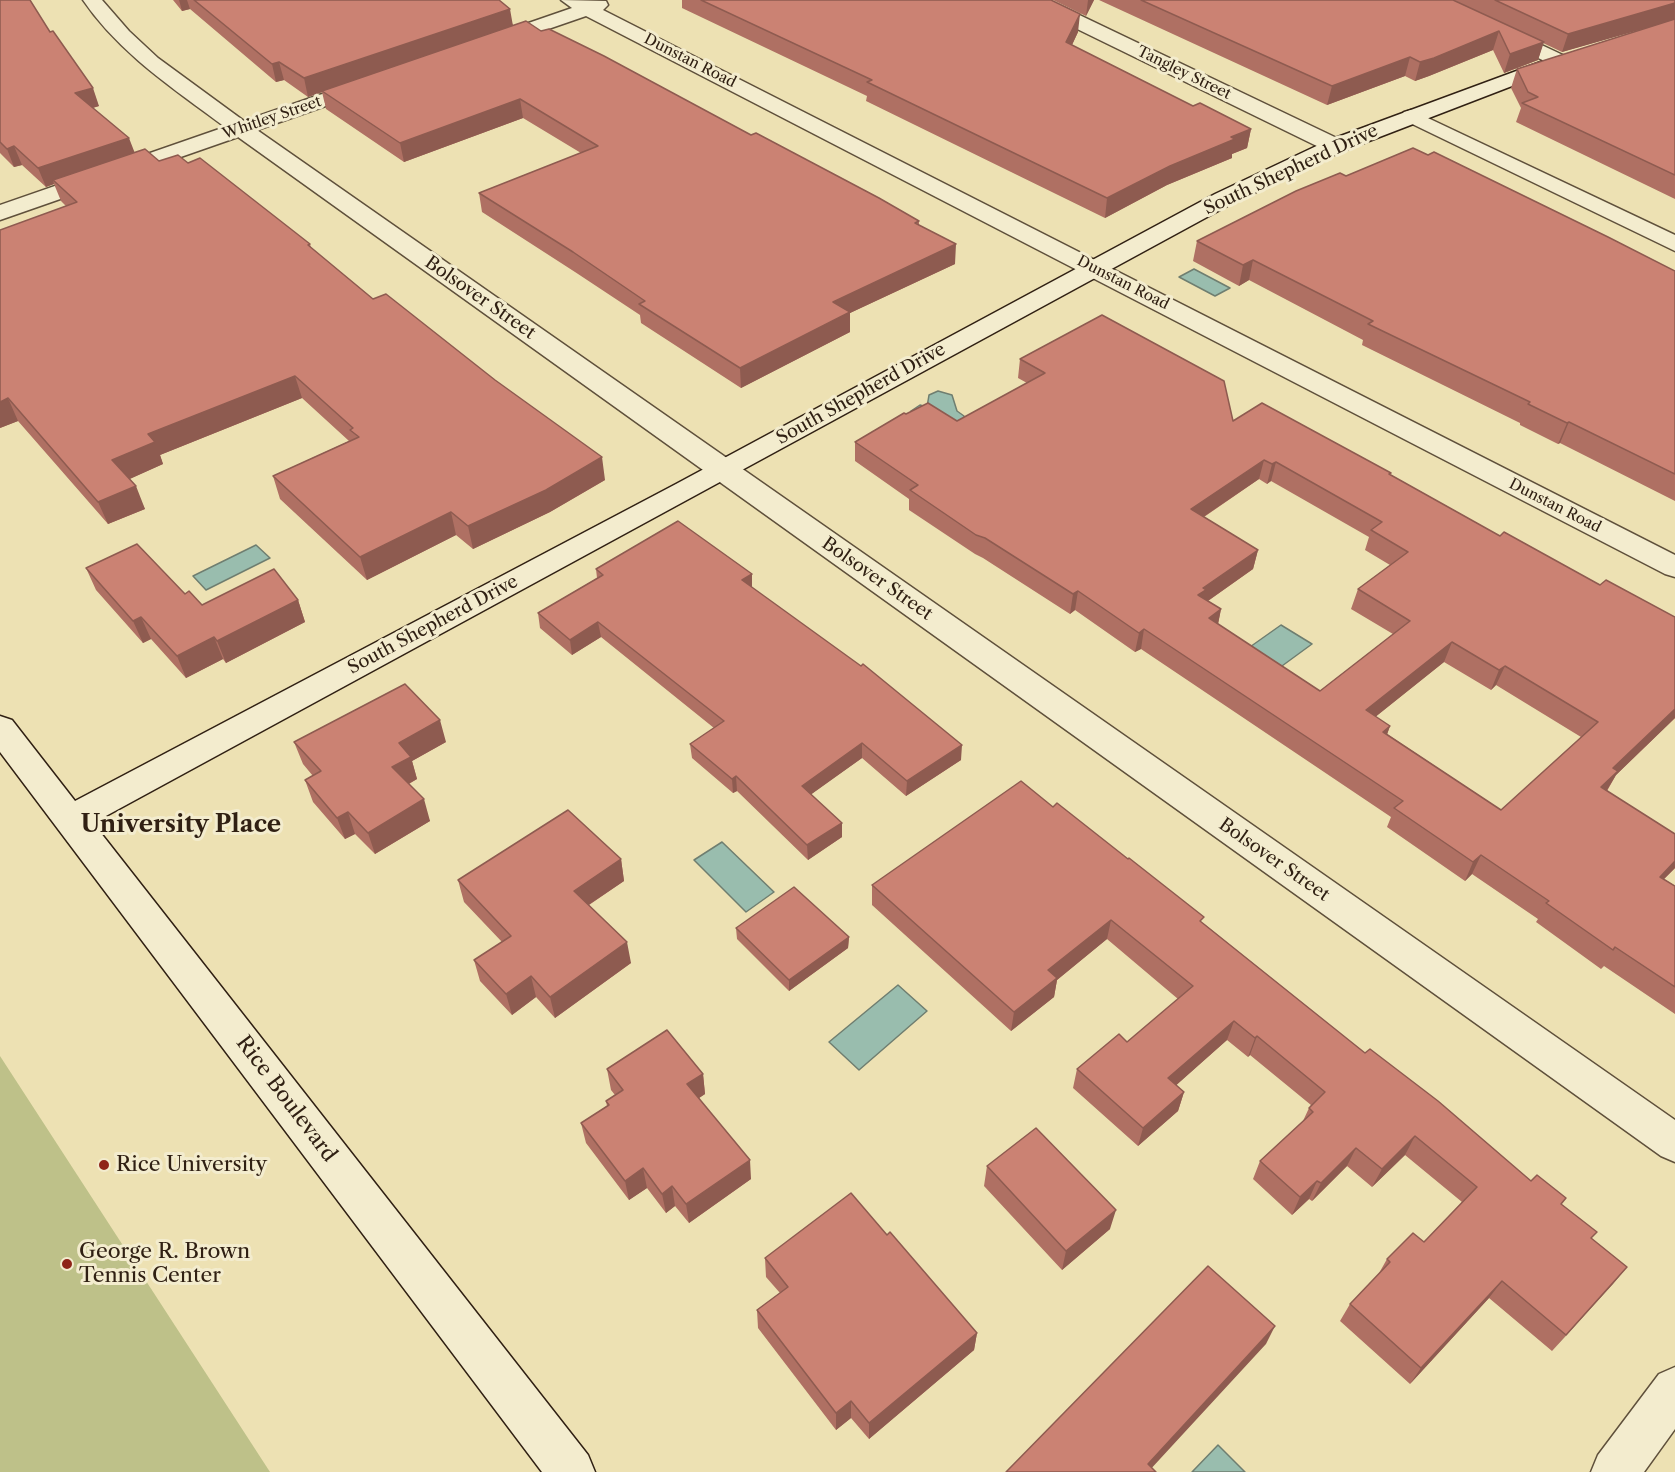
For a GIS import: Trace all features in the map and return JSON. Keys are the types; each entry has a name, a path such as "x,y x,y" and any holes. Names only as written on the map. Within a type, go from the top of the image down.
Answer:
{"street":[{"name":"Bolsover Street","path":"92,0 122,35 151,62 241,129 1675,1143"},
{"path":"468,50 579,4 612,0"},
{"name":"Tangley Street","path":"1033,0 1335,146"},
{"name":"South Shepherd Drive","path":"71,819 723,470 1092,267 1223,199 1335,146 1570,58 1431,0"},
{"name":"Dunstan Road","path":"579,4 1675,567"},
{"name":"Whitley Street","path":"0,213 382,80"},
{"path":"1411,116 1675,244"},
{"name":"Rice Boulevard","path":"0,728 571,1472"},
{"path":"1615,1472 1675,1390"}],"green space":[{"name":"George R. Brown Tennis Center","path":"0,1056 270,1472 0,1472"}],"shaded area":[{"path":"1194,269 1230,288 1215,296 1179,277"},
{"path":"938,391 952,395 957,411 964,416 963,423 917,416 911,411 920,405 927,407 929,395"},
{"path":"256,545 270,558 206,590 193,576"},
{"path":"1281,625 1312,644 1271,674 1240,654"},
{"path":"722,842 774,892 746,912 694,860"},
{"path":"898,985 927,1011 859,1070 829,1042"},
{"path":"1218,1445 1245,1472 1192,1472"}],"building":[{"path":"0,0 30,0 50,32 53,31 93,88 75,93 129,138 38,168 14,146 7,149 0,142"},
{"path":"194,0 499,0 510,9 304,78 279,62 272,64"},
{"path":"701,0 1051,0 1080,14 1066,42 1193,106 1200,103 1251,129 1231,137 1235,139 1170,166 1107,198 867,82 872,80"},
{"path":"1141,0 1453,0 1544,42 1510,54 1499,31 1434,58 1420,62 1410,57 1332,86"},
{"path":"1495,0 1675,0 1675,3 1568,34"},
{"path":"1675,19 1675,175 1522,103 1538,97 1528,92 1517,69"},
{"path":"526,21 541,31 549,29 604,56 751,135 756,133 879,198 919,221 915,223 956,244 833,302 850,312 740,368 639,304 645,301 573,252 479,193 598,146 520,99 400,143 322,91"},
{"path":"1413,148 1428,155 1434,152 1675,271 1675,474 1368,324 1373,321 1253,260 1243,265 1197,241 1296,191 1340,173 1346,176"},
{"path":"145,149 159,161 178,155 188,163 200,158 310,244 308,245 373,299 386,294 495,380 602,457 546,490 468,526 451,512 360,557 273,476 359,437 350,430 353,428 295,376 148,434 155,442 112,460 136,486 98,502 8,398 0,402 0,230 77,202 53,180"},
{"path":"1102,315 1224,381 1233,421 1262,403 1391,473 1389,474 1500,536 1504,532 1600,585 1606,580 1675,617 1675,709 1613,768 1618,771 1601,787 1675,834 1675,861 1660,877 1675,886 1675,987 1615,947 1613,950 1546,903 1549,901 1481,855 1473,862 1394,808 1403,801 1144,629 1139,633 1078,591 1073,594 985,538 976,535 910,490 918,485 855,442 904,413 928,403 957,421 1045,373 1020,359","holes":["1264,460 1272,464 1276,462 1382,522 1371,530 1408,552 1358,589 1410,621 1320,691 1209,618 1221,609 1198,595 1206,590 1203,588 1258,550 1191,509","1452,642 1499,670 1505,666 1598,722 1501,810 1383,732 1390,726 1366,710"]},
{"path":"678,521 752,574 742,580 861,666 863,664 962,745 907,781 862,743 802,786 842,823 807,845 736,776 732,779 690,744 724,721 598,622 570,640 538,613 603,575 596,569"},
{"path":"137,544 185,594 189,591 202,605 274,569 298,600 217,641 214,637 177,656 141,617 133,621 86,568"},
{"path":"405,684 440,720 399,743 411,757 392,767 424,799 368,833 348,812 337,818 305,780 321,771 294,742"},
{"path":"1021,781 1053,807 1057,803 1129,858 1204,917 1200,921 1365,1053 1370,1049 1438,1101 1531,1181 1537,1175 1566,1198 1561,1204 1597,1232 1591,1238 1627,1267 1566,1335 1502,1281 1421,1368 1350,1304 1390,1262 1387,1259 1413,1233 1424,1242 1477,1187 1415,1136 1382,1169 1356,1148 1321,1183 1317,1181 1300,1197 1260,1161 1313,1112 1309,1108 1325,1092 1257,1036 1255,1038 1234,1021 1168,1078 1184,1092 1143,1128 1077,1069 1119,1034 1127,1042 1193,986 1111,920 1048,970 1057,978 1014,1012 872,885"},
{"path":"568,810 621,859 574,891 627,942 550,997 531,976 506,994 474,960 511,936 458,880"},
{"path":"794,887 849,937 789,980 736,928"},
{"path":"667,1030 703,1074 687,1084 750,1160 686,1204 672,1186 662,1194 643,1168 625,1181 581,1123 609,1105 606,1101 623,1090 607,1069"},
{"path":"1036,1128 1116,1210 1066,1251 987,1166"},
{"path":"851,1193 887,1235 890,1232 977,1333 869,1423 851,1401 836,1413 757,1310 788,1287 765,1258"},
{"path":"1208,1266 1275,1326 1148,1464 1156,1472 1006,1472"}],"place":[{"name":"Rice University","path":"104,1165"},
{"name":"George R. Brown Tennis Center","path":"67,1264"}],"district":[{"name":"University Place","path":"181,825"}]}
